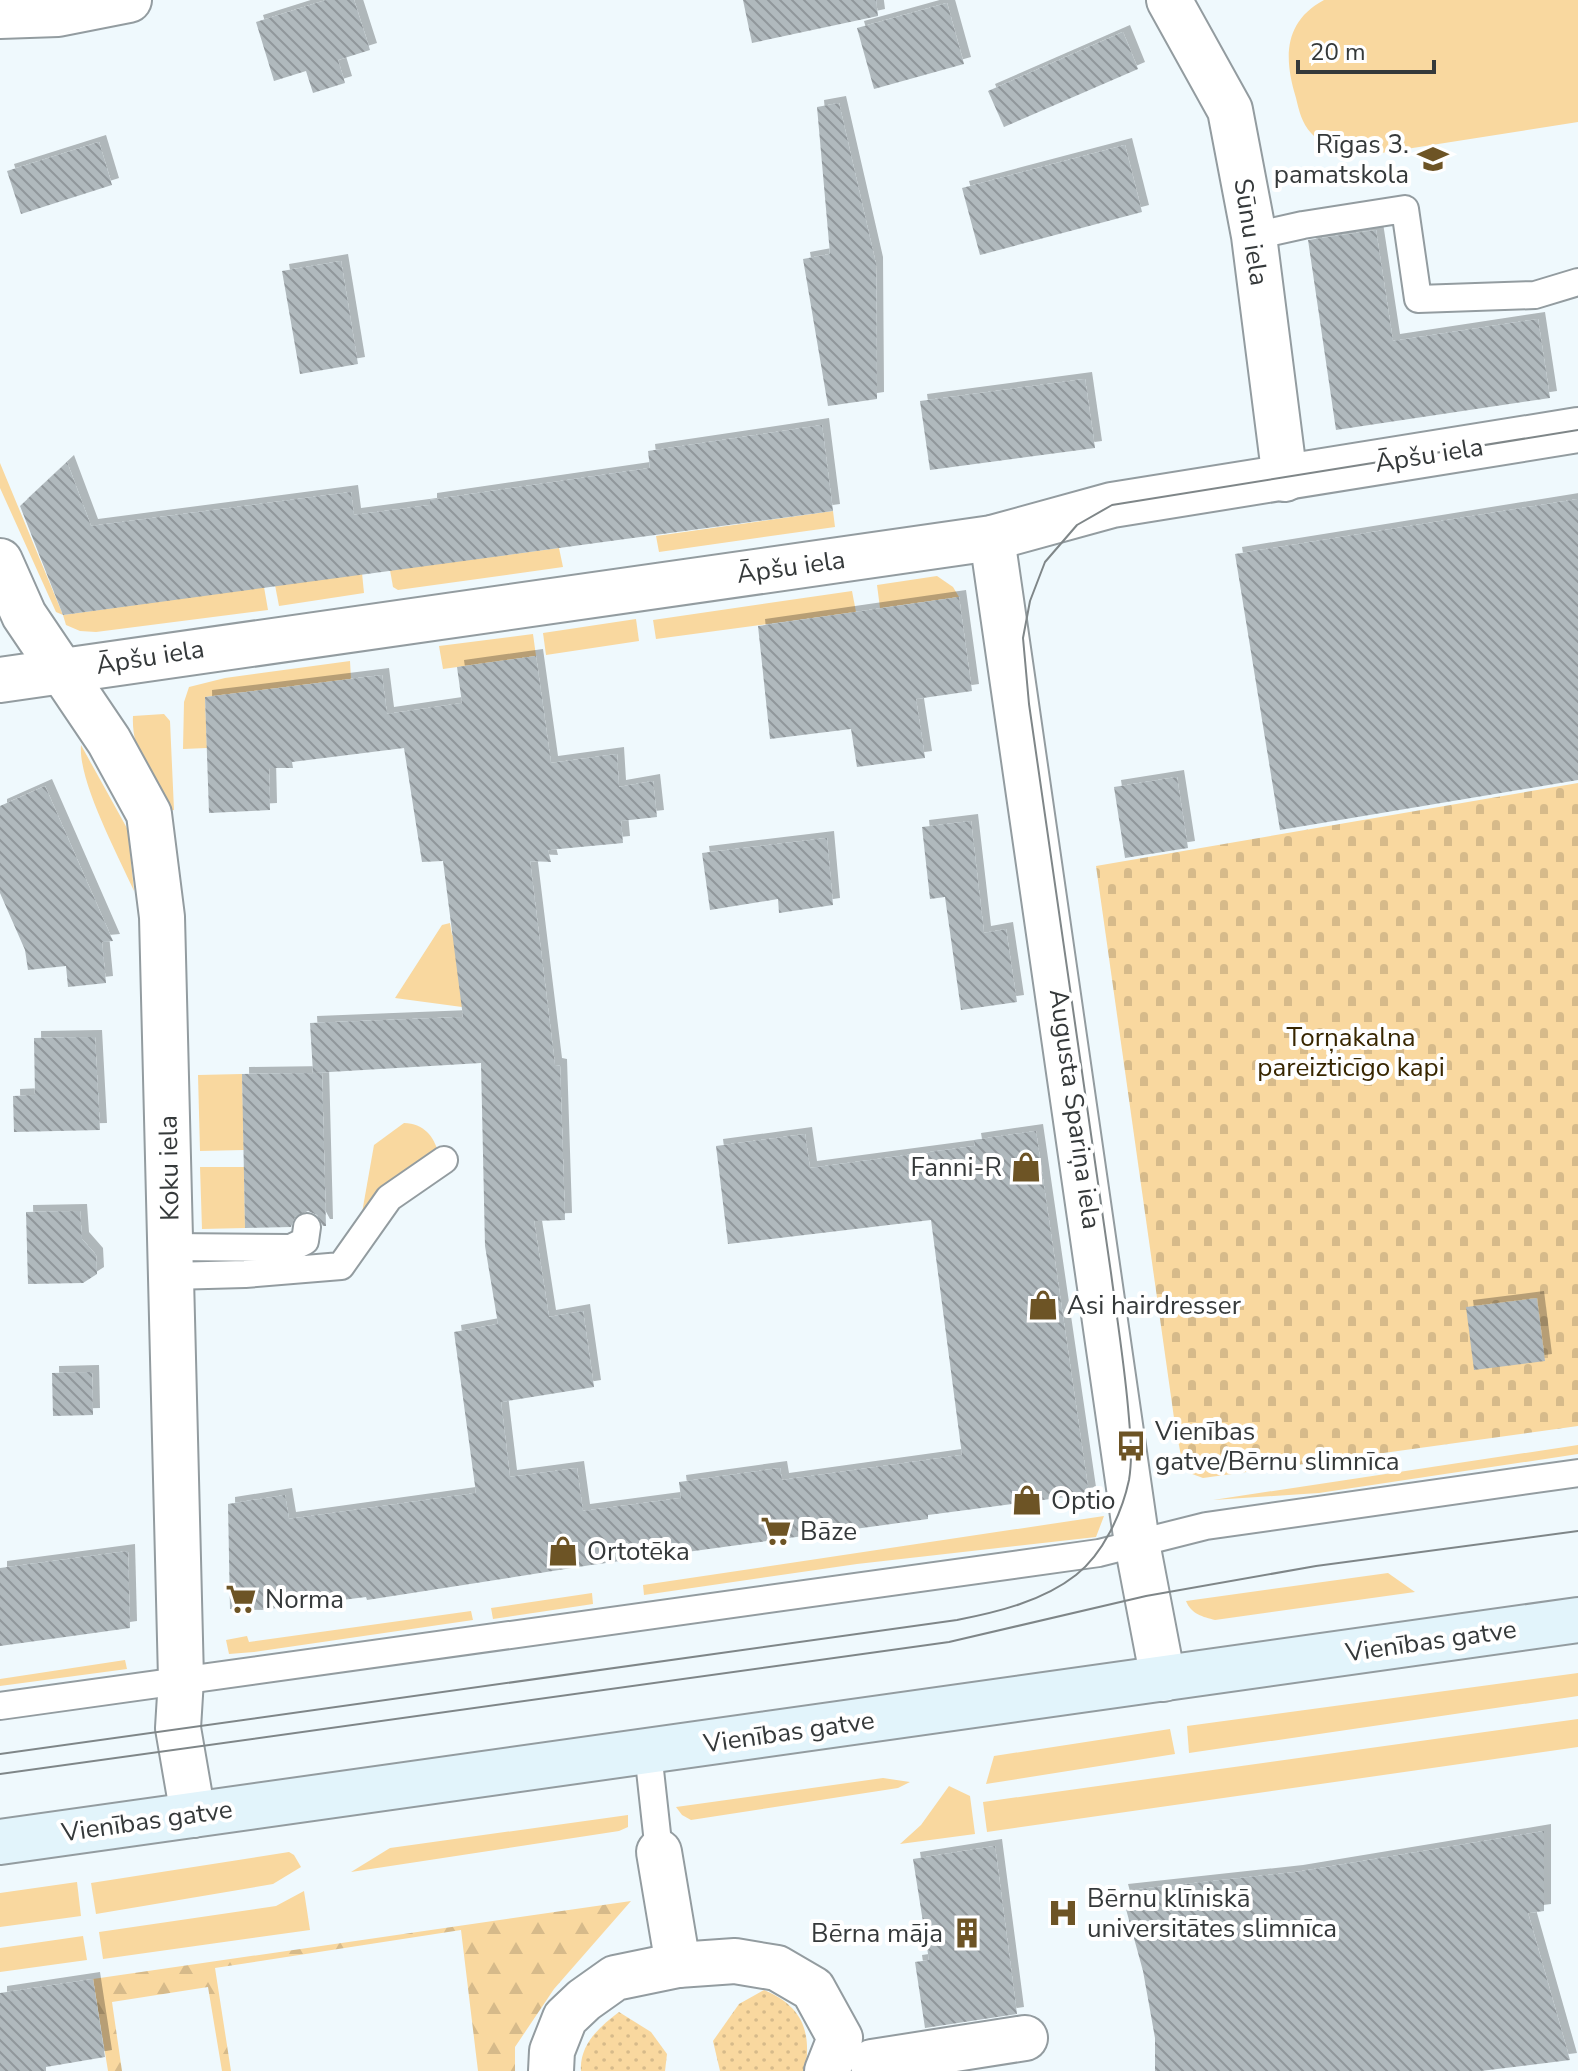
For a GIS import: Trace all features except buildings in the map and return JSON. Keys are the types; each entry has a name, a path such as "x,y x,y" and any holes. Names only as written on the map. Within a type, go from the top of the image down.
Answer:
{"main road":[{"name":"Vienības gatve","path":"0,1842 1578,1620"}],"street":[{"path":"0,16 58,14 129,0"},
{"name":"Sūnu iela","path":"1169,0 1230,110 1254,236 1285,479"},
{"name":"Āpšu iela","path":"0,680 992,538 1112,505 1578,430"},
{"name":"Augusta Spariņa iela","path":"992,538 1137,1543 1163,1679"},
{"name":"Koku iela","path":"0,561 24,615 109,741 149,814 162,917 181,1679 178,1728 193,1815"},
{"path":"659,1852 678,1965"},
{"path":"551,2071 552,2051 565,2018 615,1978 678,1965 735,1961 777,1968 813,1989 853,2061 1025,2038"}],"lane":[{"path":"1254,236 1405,209 1418,299 1535,295 1578,282"},
{"path":"171,1261 245,1274 341,1266 389,1198 444,1160"},
{"path":"171,1261 291,1248 305,1241 307,1227"},
{"path":"0,1706 1099,1553 1206,1526 1578,1473"},
{"path":"648,1752 659,1852"}],"green space":[{"path":"1324,0 1578,0 1578,122 1368,155 1330,147 1317,138 1303,121 1292,83 1289,56 1294,30 1311,9"},
{"path":"0,463 63,615 56,612 0,488"},
{"path":"833,511 835,527 659,552 656,536"},
{"path":"559,548 563,567 398,590 393,587 390,570"},
{"path":"362,573 364,593 279,606 275,585"},
{"path":"937,576 953,587 959,597 880,608 877,585"},
{"path":"264,587 268,610 96,632 80,631 66,625 63,615"},
{"path":"852,591 856,612 656,639 653,620"},
{"path":"636,619 639,641 546,655 543,633"},
{"path":"533,634 536,656 443,669 439,646"},
{"path":"350,661 351,679 205,697 207,748 183,749 184,702 189,687 225,678"},
{"path":"164,714 170,721 174,810 167,811 144,765 133,729 133,716"},
{"path":"81,745 128,830 134,891 92,798"},
{"name":"Torņakalna pareizticīgo kapi","path":"1578,783 1578,1426 1203,1478 1184,1471 1096,866"},
{"path":"450,923 452,935 466,934 462,1007 395,998 442,925"},
{"path":"242,1074 244,1150 200,1151 198,1075"},
{"path":"404,1123 427,1132 439,1154 360,1224 374,1145"},
{"path":"200,1167 244,1167 245,1228 202,1229"},
{"path":"1578,1445 1578,1454 1319,1493 1213,1500"},
{"path":"1104,1516 1096,1537 857,1564 644,1595 643,1585"},
{"path":"1388,1573 1415,1592 1215,1620 1194,1612 1186,1601"},
{"path":"592,1593 593,1604 493,1619 491,1608"},
{"path":"471,1611 473,1620 254,1652 229,1654 226,1640 247,1636 249,1642"},
{"path":"125,1660 127,1669 0,1686 0,1679"},
{"path":"1578,1673 1578,1696 1189,1753 1187,1726"},
{"path":"1578,1719 1578,1747 987,1832 983,1802"},
{"path":"1170,1729 1175,1754 986,1784 994,1756"},
{"path":"883,1778 910,1782 898,1788 691,1820 676,1807"},
{"path":"949,1786 970,1796 975,1834 900,1844 921,1825"},
{"path":"628,1815 628,1827 619,1831 351,1872 390,1848"},
{"path":"289,1852 301,1867 273,1884 96,1914 91,1883"},
{"path":"77,1882 81,1916 0,1927 0,1893"},
{"path":"304,1891 310,1930 103,1959 99,1932 276,1906"},
{"path":"631,1901 554,1989 515,2047 515,2071 478,2071 461,1930 215,1968 231,2071 222,2071 208,1987 112,2002 122,2071 108,2071 93,1979"},
{"path":"83,1936 87,1960 0,1972 0,1948"},
{"path":"764,1990 777,1996 796,2012 807,2044 805,2071 720,2071 713,2041 739,2004"},
{"path":"619,2012 651,2032 667,2054 665,2071 581,2071 587,2045 598,2030"}],"tram line":[{"path":"0,1754 957,1620 1035,1599 1076,1575 1095,1556 1122,1506 1129,1480 1131,1444 1118,1323 1029,704 1023,638 1030,601 1045,562 1077,525 1112,505 1578,430"},
{"path":"0,1774 949,1642 1146,1596 1316,1566 1578,1531"}],"place":[{"name":"Rīgas 3. pamatskola","path":"1433,159"},
{"name":"Fanni-R","path":"1026,1167"},
{"name":"Asi hairdresser","path":"1043,1305"},
{"name":"Vienības gatve/Bērnu slimnīca","path":"1131,1446"},
{"name":"Optio","path":"1027,1500"},
{"name":"Bāze","path":"776,1531"},
{"name":"Ortotēka","path":"563,1551"},
{"name":"Norma","path":"241,1599"},
{"name":"Bērnu klīniskā universitātes slimnīca","path":"1063,1913"},
{"name":"Bērna māja","path":"967,1933"}]}
